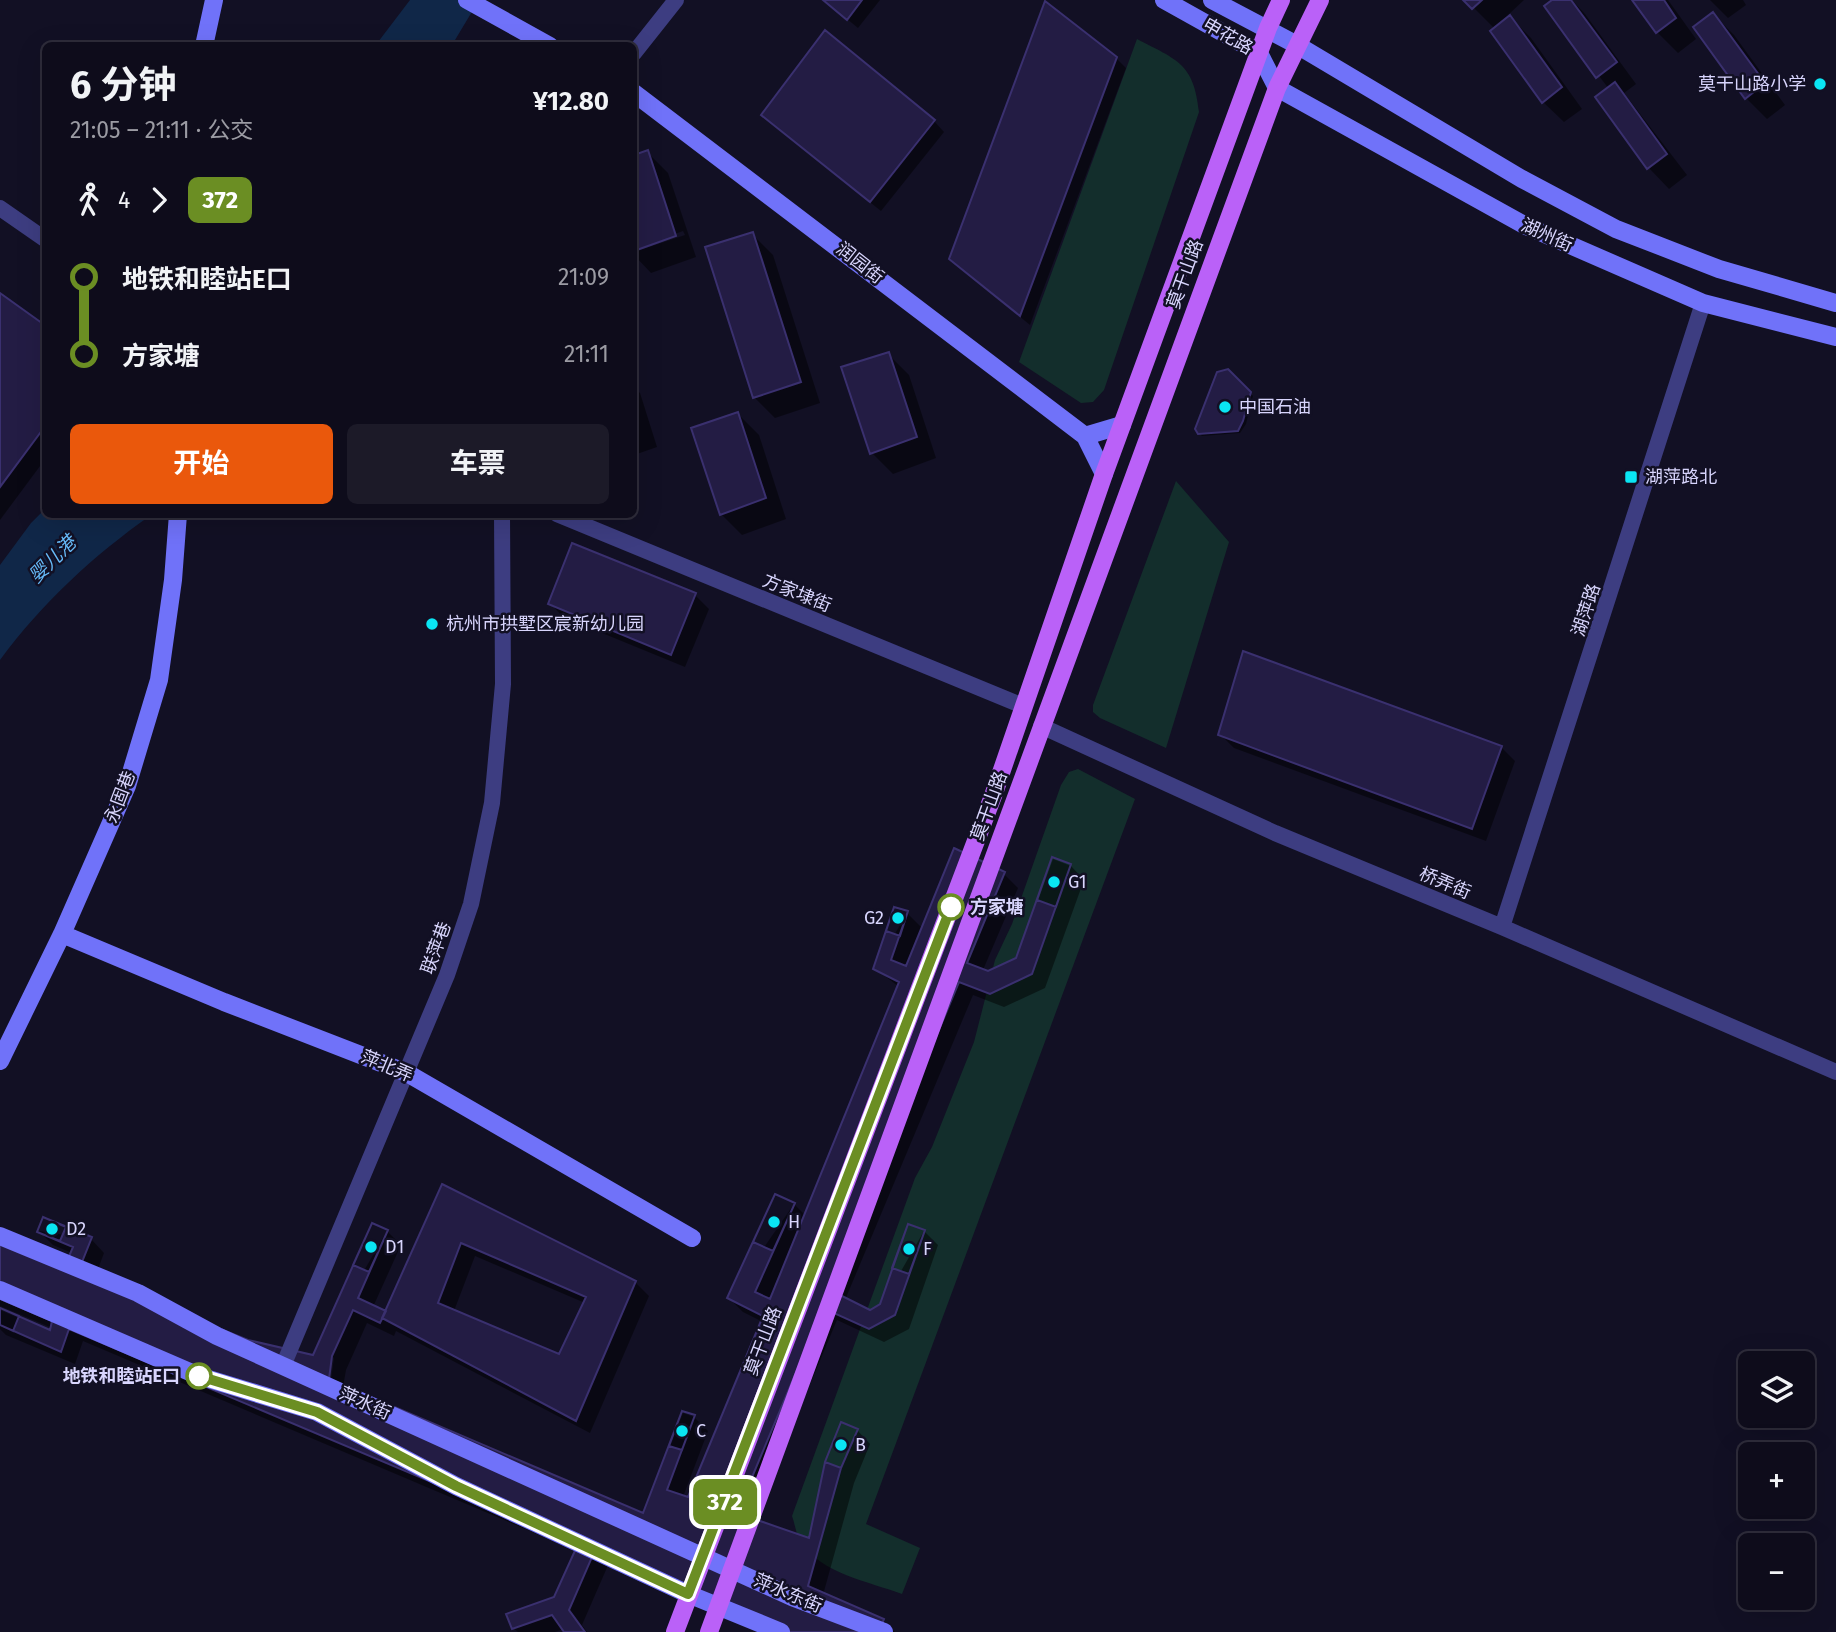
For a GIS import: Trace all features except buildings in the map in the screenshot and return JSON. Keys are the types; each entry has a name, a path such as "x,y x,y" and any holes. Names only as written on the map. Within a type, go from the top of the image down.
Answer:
{"main road":[{"path":"206,42 214,0"},
{"path":"467,0 543,42"},
{"name":"申花路","path":"1164,0 1259,53 1277,88"},
{"name":"申花路","path":"1212,0 1297,45"},
{"name":"莫干山路","path":"675,1632 993,796 1104,474 1268,28 1281,0"},
{"name":"莫干山路","path":"709,1632 1277,88 1320,0"},
{"name":"湖州街","path":"1297,45 1522,179 1616,229 1720,269 1836,303"},
{"name":"湖州街","path":"1277,88 1524,225 1703,303 1836,337"},
{"name":"润园街","path":"637,95 1085,436 1104,474"},
{"path":"1085,436 1122,425"},
{"name":"永固巷","path":"0,1061 62,934 127,786 159,680 173,580 178,518"},
{"name":"萍北弄","path":"62,934 224,1002 407,1073 692,1238"},
{"name":"萍水街","path":"0,1236 138,1293 217,1336 731,1568"},
{"name":"萍水街","path":"0,1290 199,1376 317,1412 456,1486 719,1607"},
{"name":"萍水东街","path":"731,1568 792,1597 884,1632"},
{"path":"719,1607 781,1632"}],"street":[{"path":"637,49 676,0"},
{"path":"0,208 42,237"},
{"name":"湖萍路","path":"1502,927 1703,303"},
{"name":"联萍巷","path":"284,1366 447,975 471,904 492,803 503,684 502,518"},
{"name":"方家埭街","path":"567,518 1023,706"},
{"name":"桥弄街","path":"1041,726 1217,804 1275,833 1502,927 1836,1072"}],"green space":[{"path":"1137,39 1173,58 1188,73 1197,96 1199,112 1104,390 1093,402 1081,403 1019,362"},
{"path":"1176,481 1229,542 1166,748 1100,718 1093,712 1093,705"},
{"path":"1078,769 1135,799 866,1524 920,1548 902,1594 847,1575 820,1562 801,1542 792,1516 915,1178 932,1147 974,1042 995,960 1012,924 1061,785 1069,772"}],"water":[{"path":"410,0 479,0 454,42 378,42"},
{"name":"婴儿港","path":"42,512 42,518 147,518 109,547 51,599 0,660 0,565"}],"bus line":[{"name":"372","path":"199,1376 317,1412 456,1486 688,1594 951,907"}],"place":[{"name":"莫干山路小学","path":"1820,84"},
{"name":"中国石油","path":"1225,407"},
{"name":"湖萍路北","path":"1631,477"},
{"name":"杭州市拱墅区宸新幼儿园","path":"432,624"},
{"name":"G1","path":"1054,882"},
{"name":"方家塘","path":"951,907"},
{"name":"G2","path":"898,918"},
{"name":"H","path":"774,1222"},
{"name":"D2","path":"52,1229"},
{"name":"D1","path":"371,1247"},
{"name":"F","path":"909,1249"},
{"name":"地铁和睦站E口","path":"199,1376"},
{"name":"C","path":"682,1431"},
{"name":"B","path":"841,1445"}]}
